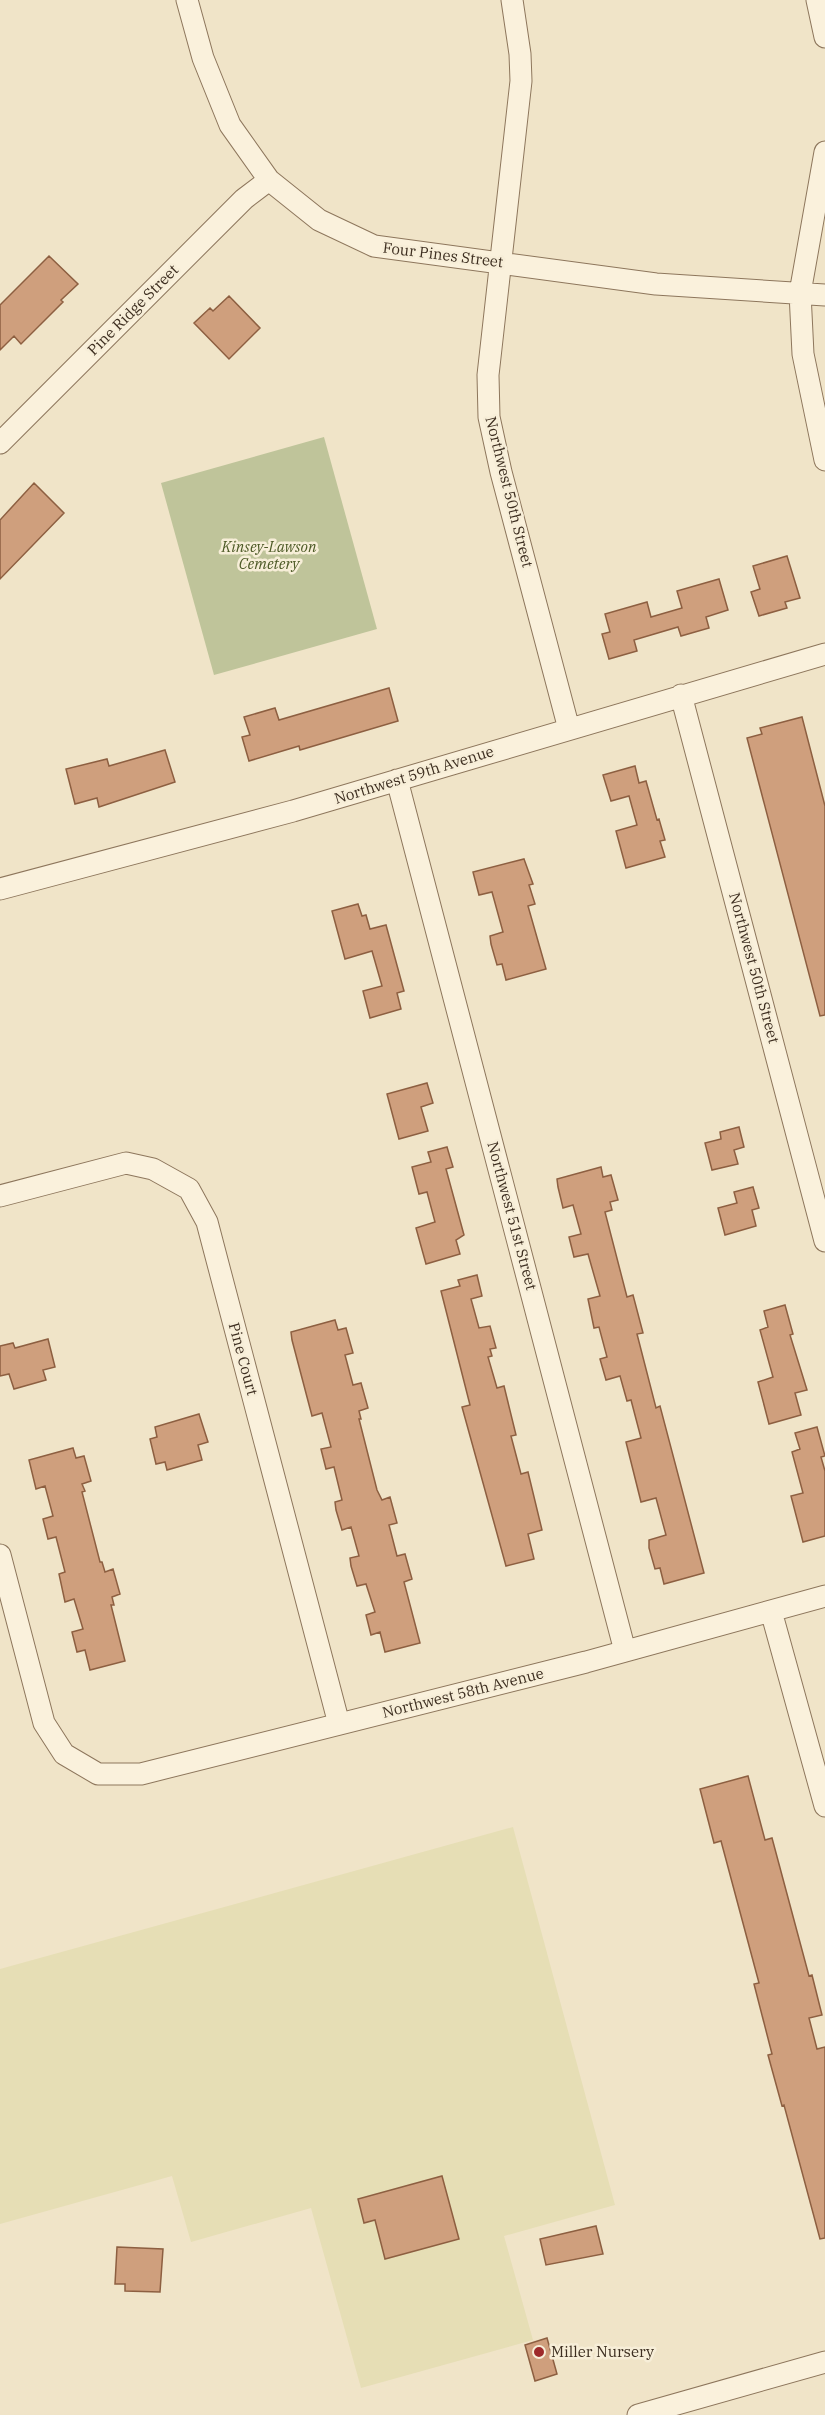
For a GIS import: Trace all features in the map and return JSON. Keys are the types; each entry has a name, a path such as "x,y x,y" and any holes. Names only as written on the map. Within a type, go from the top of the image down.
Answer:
{"street":[{"name":"Four Pines Street","path":"187,0 202,58 230,125 269,180 319,220 375,246 656,284 825,296"},
{"name":"Northwest 50th Street","path":"512,0 521,81 488,375 490,424 568,729"},
{"path":"817,0 825,37"},
{"path":"825,152 800,293 803,354 825,459"},
{"name":"Pine Ridge Street","path":"0,443 244,199 269,180"},
{"name":"Northwest 59th Avenue","path":"0,889 293,811 825,654"},
{"name":"Northwest 50th Street","path":"681,695 825,1241"},
{"name":"Northwest 51st Street","path":"398,780 625,1651"},
{"name":"Pine Court","path":"0,1196 126,1163 153,1169 189,1189 207,1222 339,1725"},
{"name":"Northwest 58th Avenue","path":"0,1555 44,1723 64,1754 98,1774 141,1774 625,1651 825,1596"},
{"path":"771,1611 825,1806"},
{"path":"638,2415 825,2362"}],"shaded area":[{"path":"513,1827 615,2205 504,2236 533,2340 361,2388 311,2208 191,2242 172,2176 0,2224 0,1969"}],"green space":[{"name":"Kinsey-Lawson Cemetery","path":"324,437 377,629 214,675 161,483"}],"building":[{"path":"49,256 78,284 21,344 14,336 0,350 0,305"},
{"path":"229,296 260,328 229,359 194,323 210,308 213,311"},
{"path":"34,483 64,513 0,579 0,520"},
{"path":"787,556 800,598 785,602 787,608 759,616 751,592 760,589 753,566"},
{"path":"719,579 728,610 706,617 709,628 681,636 678,627 634,640 637,651 609,659 602,634 610,632 605,614 647,602 651,617 682,608 677,591"},
{"path":"389,688 398,721 300,750 299,746 249,761 242,737 250,735 244,717 275,708 279,720"},
{"path":"802,717 825,806 825,1015 820,1016 747,738 762,734 760,728"},
{"path":"165,750 175,782 99,807 97,798 75,804 66,769 107,759 109,766"},
{"path":"635,766 639,783 646,781 657,820 659,819 665,840 660,841 665,857 626,868 616,831 637,825 629,796 611,801 603,775"},
{"path":"524,859 533,884 529,885 535,904 528,906 546,969 506,980 502,964 497,965 491,944 490,936 503,932 492,892 479,895 473,872"},
{"path":"358,904 362,916 366,915 370,929 386,925 404,991 397,993 401,1009 370,1018 363,991 382,986 372,951 345,959 332,911"},
{"path":"427,1083 433,1103 421,1107 428,1131 399,1139 387,1094"},
{"path":"739,1127 744,1147 734,1150 738,1164 712,1170 705,1143 721,1139 720,1132"},
{"path":"447,1147 453,1167 446,1169 464,1235 456,1240 460,1254 426,1264 416,1228 435,1222 427,1192 419,1194 412,1167 431,1162 428,1152"},
{"path":"601,1167 603,1177 611,1175 618,1200 610,1202 612,1210 605,1212 627,1297 633,1295 643,1333 637,1334 656,1408 660,1406 704,1573 664,1584 660,1568 655,1569 649,1540 666,1535 656,1498 641,1502 626,1442 641,1438 631,1400 627,1401 620,1376 606,1380 600,1359 607,1357 599,1327 594,1328 588,1299 600,1296 588,1254 574,1257 569,1237 581,1234 573,1205 563,1208 558,1187 557,1179"},
{"path":"753,1187 759,1208 752,1210 756,1226 725,1235 718,1208 737,1203 734,1192"},
{"path":"477,1275 482,1296 471,1299 479,1328 490,1326 496,1348 490,1349 492,1356 488,1357 497,1388 504,1386 516,1435 511,1436 521,1474 528,1472 542,1530 528,1534 534,1559 506,1566 462,1407 470,1405 441,1291 460,1286 458,1280"},
{"path":"785,1305 793,1334 790,1335 807,1390 795,1393 801,1415 769,1424 758,1382 773,1377 760,1330 768,1327 764,1311"},
{"path":"335,1320 338,1330 346,1328 353,1353 345,1355 353,1385 361,1383 368,1408 359,1411 361,1419 359,1419 377,1490 382,1500 390,1497 397,1523 389,1525 397,1556 405,1554 412,1579 404,1582 420,1643 385,1652 380,1632 371,1635 366,1615 375,1612 366,1584 357,1586 351,1566 350,1558 359,1556 351,1527 342,1530 336,1510 335,1502 342,1500 334,1467 326,1469 321,1449 331,1447 322,1413 312,1416 292,1340 291,1332"},
{"path":"48,1339 55,1367 43,1370 46,1380 14,1389 9,1374 0,1376 0,1346 13,1343 15,1348"},
{"path":"199,1414 208,1442 198,1445 202,1460 167,1470 165,1462 156,1464 150,1439 157,1437 155,1427"},
{"path":"817,1427 825,1456 821,1457 825,1471 825,1536 803,1542 791,1496 803,1493 792,1452 800,1449 795,1433"},
{"path":"73,1448 76,1458 84,1456 91,1481 82,1484 85,1491 82,1492 100,1562 105,1572 113,1569 120,1594 112,1597 114,1605 111,1605 125,1661 90,1670 85,1650 77,1652 72,1632 83,1629 74,1599 65,1602 59,1574 65,1572 56,1537 48,1539 43,1519 53,1516 45,1486 36,1489 29,1460"},
{"path":"748,1776 765,1840 772,1838 809,1976 812,1975 822,2015 809,2018 817,2049 825,2047 825,2238 820,2239 768,2055 772,2054 754,1984 759,1983 721,1841 714,1843 700,1789"},
{"path":"442,2176 459,2239 385,2259 375,2220 364,2223 358,2199"},
{"path":"596,2226 603,2254 546,2265 540,2239"},
{"path":"117,2247 163,2249 160,2292 125,2291 125,2284 115,2284"},
{"name":"Miller Nursery","path":"547,2338 557,2374 535,2381 525,2345"}],"place":[{"name":"Miller Nursery","path":"539,2352"}]}
